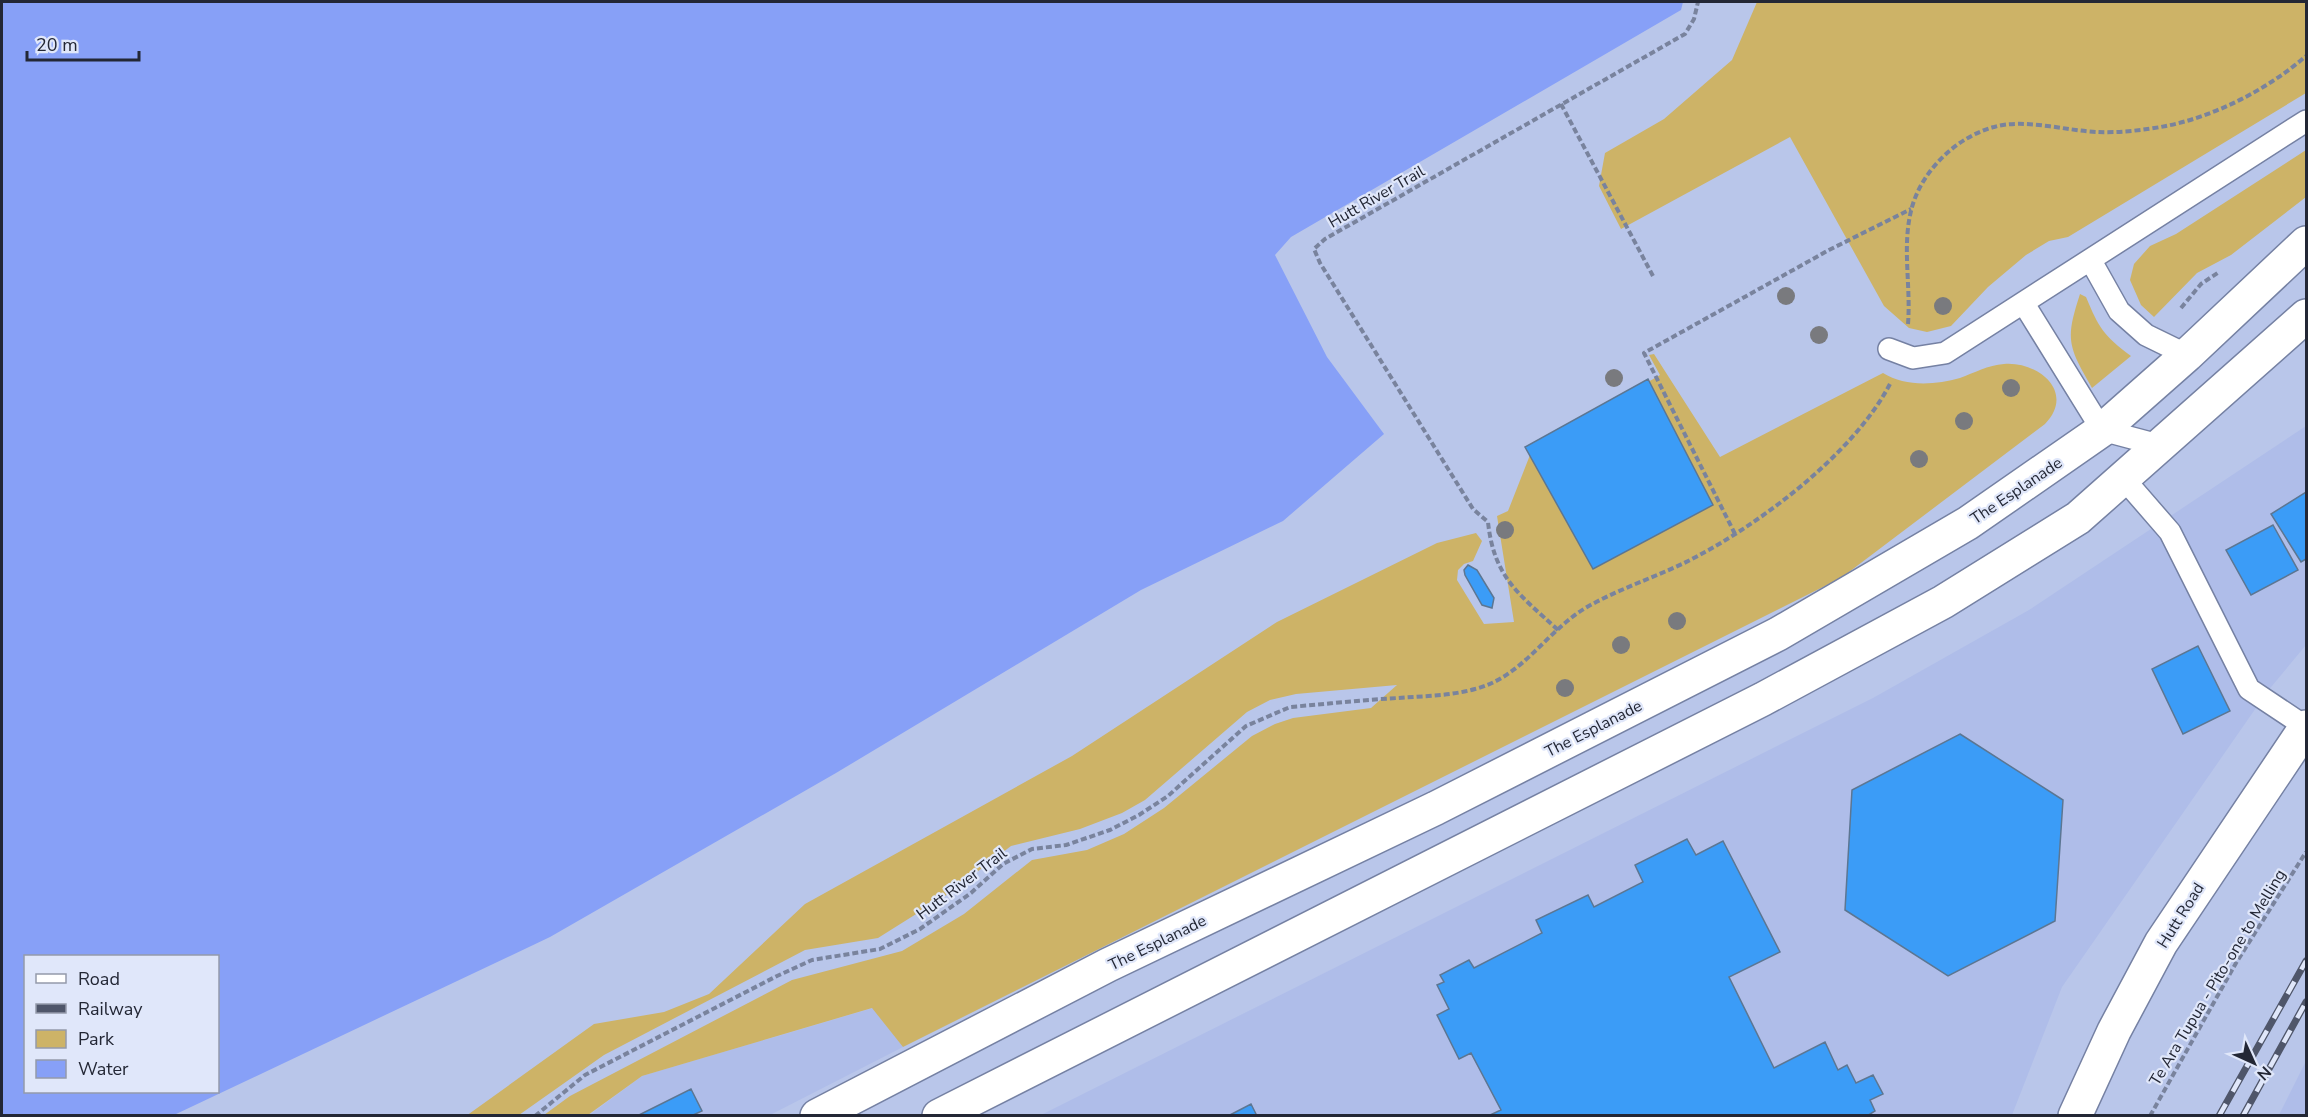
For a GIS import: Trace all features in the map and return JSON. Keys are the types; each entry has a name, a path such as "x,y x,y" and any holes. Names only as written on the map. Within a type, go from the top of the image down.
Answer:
{"main road":[{"name":"The Esplanade","path":"817,1116 1108,965 1436,808 1778,634 1968,523 2102,430 2187,356 2307,243"},
{"path":"939,1116 1763,699 1875,639 2023,554 2078,518 2307,316"},
{"name":"Hutt Road","path":"2075,1116 2114,1031 2161,943 2306,727"}],"lane":[{"path":"1889,349 1913,358 1945,353 2307,121"},
{"path":"2091,261 2119,312 2146,334 2187,356"},
{"path":"2024,304 2102,430 2162,446"},
{"path":"2124,479 2170,532 2249,689 2306,727"}],"path":[{"name":"Hutt River Trail","path":"1558,630 1504,575 1490,548 1488,522 1473,508 1320,263 1314,249 1325,238 1685,34 1694,19 1698,2"},
{"path":"1908,330 1910,300 1907,243 1911,208 1928,175 1945,154 1967,138 1995,126 2032,126 2099,132 2166,126 2233,103 2281,78 2307,56"},
{"path":"1561,104 1653,276"},
{"path":"1735,534 1644,353 1829,250 1911,208"},
{"name":"Hutt River Trail","path":"535,1116 585,1075 777,976 812,960 880,949 920,929 971,893 1003,864 1032,849 1066,845 1110,830 1139,815 1168,796 1246,726 1271,713 1290,707 1444,694 1474,689 1497,681 1519,667 1558,630 1586,608 1681,565 1735,534 1800,486 1838,451 1883,398 1894,377"},
{"name":"Te Ara Tupua - Pito-one to Melling","path":"2150,1116 2236,963 2307,852"}],"shaded area":[{"path":"2306,426 2306,645 2267,692 2062,987 2012,1115 1039,1116 1873,698 2029,610"},
{"path":"873,1008 903,1047 770,1115 588,1116 642,1076"},
{"path":"2306,1061 2306,1115 2279,1115"}],"green space":[{"path":"1757,2 2306,2 2306,93 2068,237 2049,241 2026,255 1988,287 1951,326 1927,332 1909,328 1884,306 1790,137 1621,229 1599,186 1605,153 1664,119 1732,60"},
{"path":"2306,150 2306,197 2231,255 2197,273 2154,317 2141,305 2130,280 2134,264 2150,246 2176,234"},
{"path":"2080,294 2086,297 2103,330 2131,356 2092,388 2078,362 2071,342 2072,322"},
{"path":"1654,354 1720,457 1883,373 1910,383 1930,383 1960,378 1992,366 2017,364 2040,373 2049,381 2055,390 2056,401 2054,412 2045,424 1841,578 903,1047 872,1008 642,1076 588,1115 544,1115 570,1096 792,980 902,951 964,914 1032,860 1087,850 1124,834 1164,808 1252,736 1275,724 1293,718 1371,708 1397,685 1296,694 1270,700 1247,712 1145,800 1122,813 1080,829 1011,846 948,894 878,938 805,950 604,1055 519,1115 466,1116 594,1024 664,1012 709,994 805,904 1072,756 1277,622 1437,543 1476,533 1482,541 1473,561 1464,564 1458,570 1457,580 1484,624 1514,622 1497,516 1508,511 1532,450 1660,375 1649,355"}],"water":[{"path":"2,2 1683,2 1681,10 1291,237 1275,255 1327,357 1384,434 1283,521 1141,590 836,773 550,937 174,1115 2,1116"}],"building":[{"path":"1648,379 1713,505 1593,569 1525,447"},
{"path":"2306,492 2306,559 2301,562 2271,514"},
{"path":"2273,525 2298,570 2251,595 2226,550"},
{"path":"1468,565 1477,570 1494,598 1492,608 1482,605 1465,575 1464,570"},
{"path":"2198,646 2230,711 2183,734 2152,669"},
{"path":"1960,734 2063,800 2055,921 1948,976 1845,910 1852,790"},
{"path":"1687,839 1696,855 1723,841 1780,952 1729,977 1774,1068 1825,1042 1838,1070 1847,1065 1856,1083 1873,1075 1883,1094 1870,1100 1875,1111 1867,1116 1488,1116 1501,1110 1471,1053 1459,1059 1437,1015 1449,1009 1437,985 1444,982 1440,975 1469,960 1474,968 1542,933 1536,920 1588,895 1594,907 1643,882 1635,865"},
{"path":"691,1089 702,1111 691,1116 637,1116"},
{"path":"1251,1104 1257,1116 1228,1116"}],"railway":[{"path":"2219,1116 2306,961"},
{"path":"2243,1116 2306,1002"}]}
